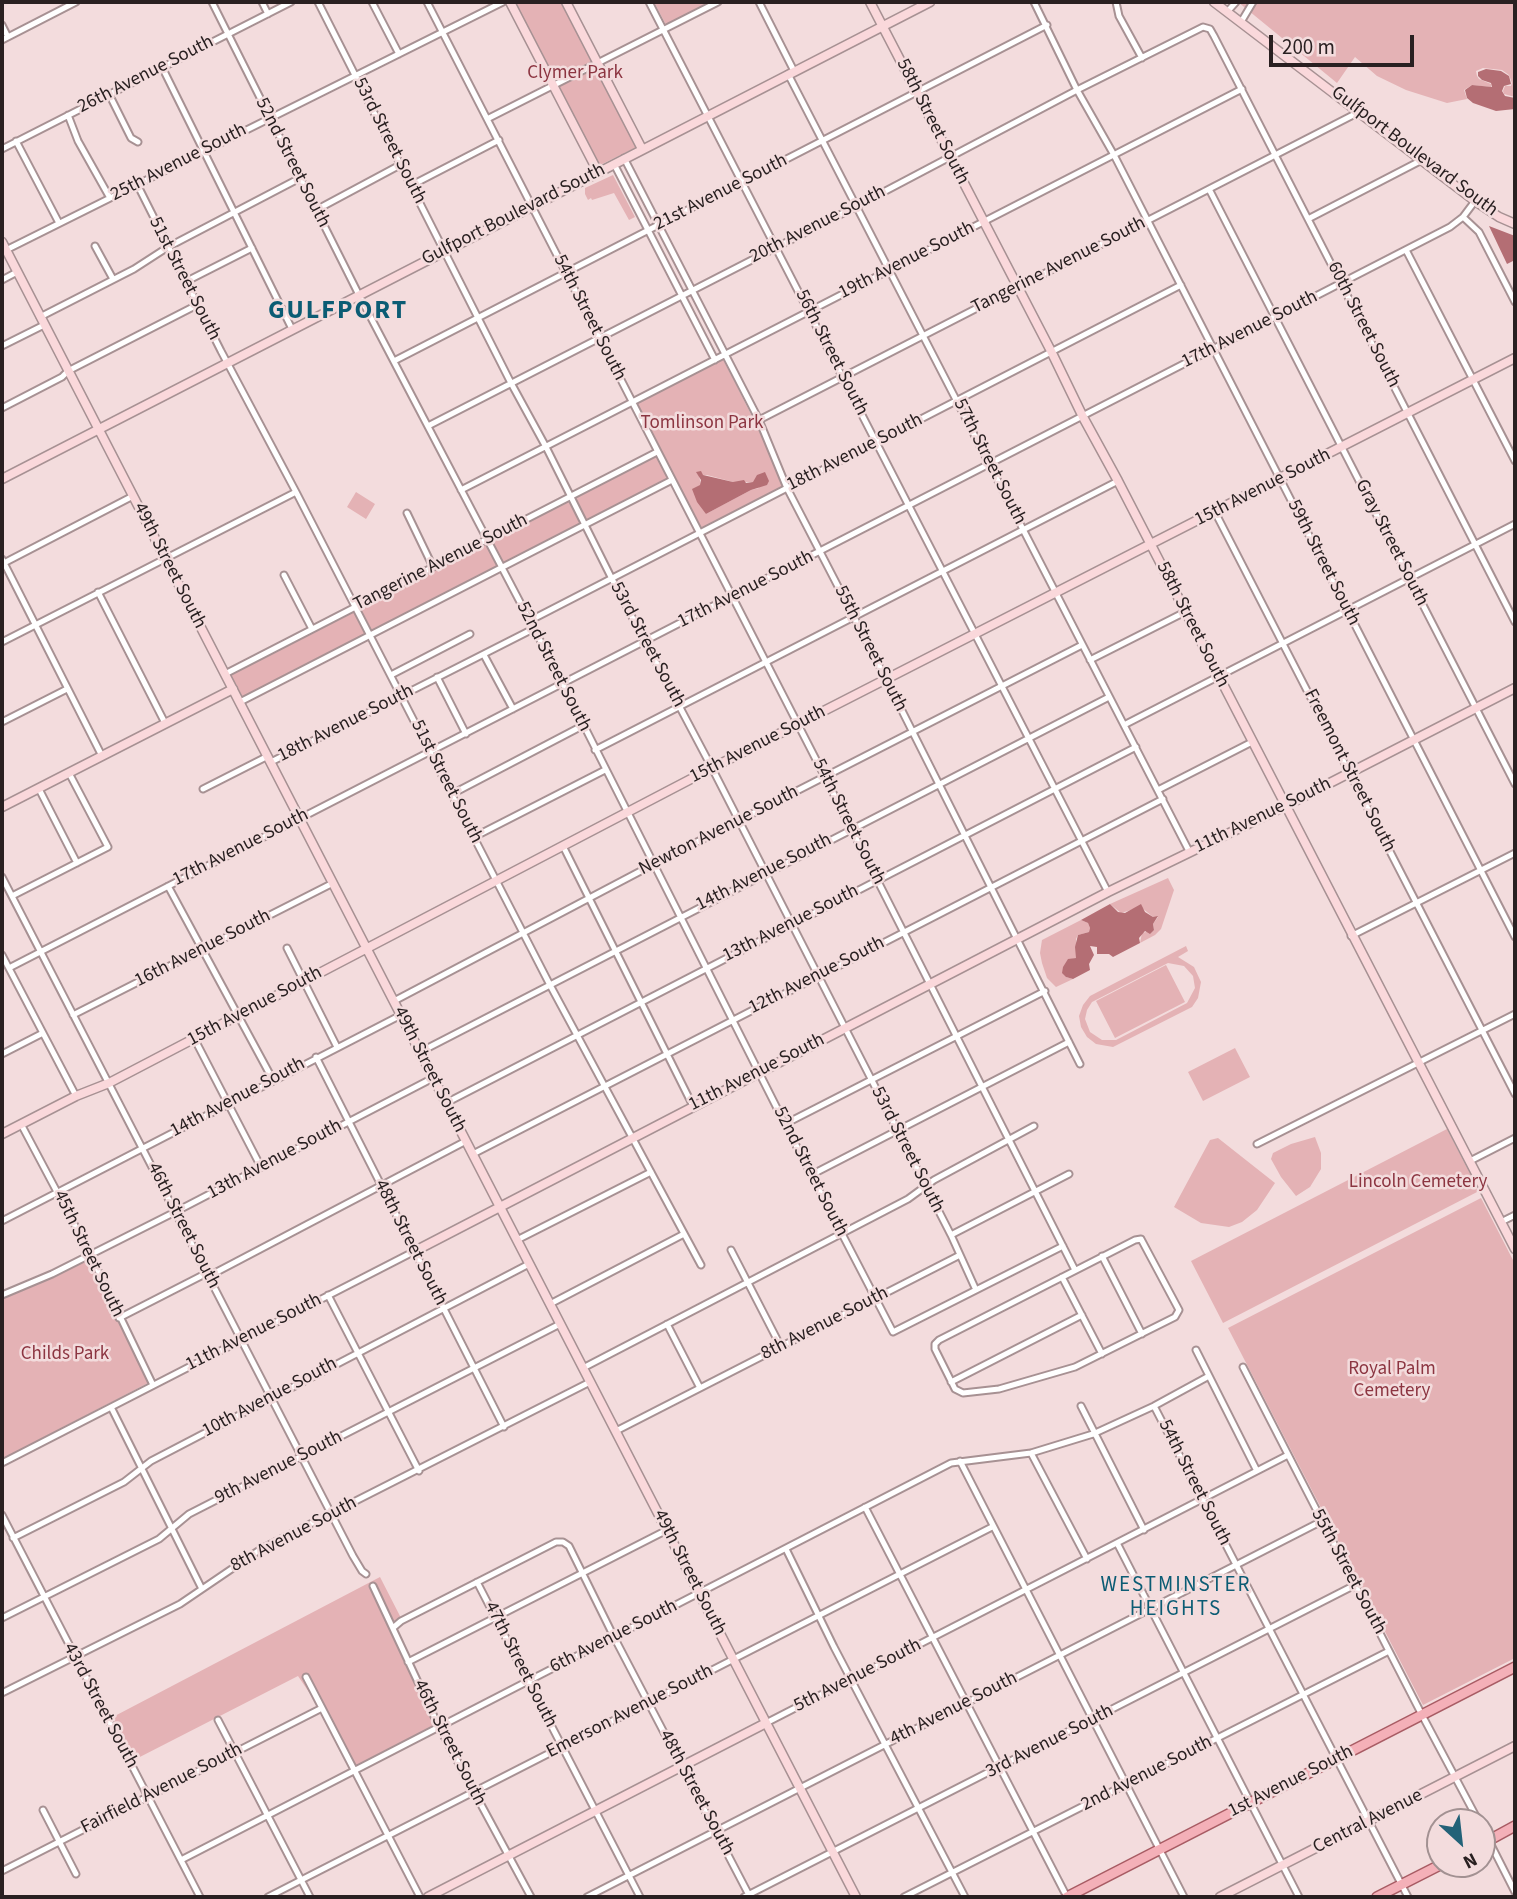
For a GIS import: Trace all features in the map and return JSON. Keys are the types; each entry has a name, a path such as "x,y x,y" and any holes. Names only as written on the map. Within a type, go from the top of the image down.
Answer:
{"main road":[{"name":"1st Avenue South","path":"1067,1897 1513,1668"},
{"path":"1496,1836 1515,1826"},
{"path":"1377,1897 1426,1872"}],"street":[{"path":"2,25 5,39 76,2"},
{"name":"52nd Street South","path":"212,2 359,295 563,684 893,1332 976,1290"},
{"path":"262,2 268,13"},
{"name":"26th Avenue South","path":"2,149 291,2"},
{"name":"53rd Street South","path":"318,2 511,383 951,1234 976,1290"},
{"path":"372,2 399,54"},
{"name":"54th Street South","path":"426,2 488,118 1075,1270"},
{"name":"25th Avenue South","path":"4,246 59,223 503,2"},
{"path":"510,2 598,172"},
{"path":"566,2 642,149"},
{"name":"56th Street South","path":"649,2 1108,892"},
{"path":"488,118 718,2"},
{"name":"57th Street South","path":"759,2 823,141 1189,851"},
{"name":"58th Street South","path":"870,2 1515,1249"},
{"name":"Gulfport Boulevard South","path":"2,479 930,2"},
{"name":"59th Street South","path":"1034,2 1515,937"},
{"path":"1116,2 1119,16 1142,58"},
{"name":"Gulfport Boulevard South","path":"1214,2 1475,201 1499,217 1515,223"},
{"path":"1227,12 1236,2"},
{"path":"1241,22 1253,2"},
{"name":"21st Avenue South","path":"394,361 1047,25"},
{"name":"20th Avenue South","path":"428,426 1077,90 1203,27 1210,29"},
{"name":"60th Street South","path":"1210,29 1515,622"},
{"path":"162,67 292,329"},
{"name":"19th Avenue South","path":"461,490 1242,89"},
{"path":"109,94 131,138 138,142"},
{"name":"Tangerine Avenue South","path":"759,420 1359,112"},
{"path":"68,116 78,141 110,198"},
{"path":"412,185 499,140"},
{"path":"16,141 59,223"},
{"name":"55th Street South","path":"624,158 759,420 787,488 1080,1064"},
{"path":"1308,219 1422,160"},
{"path":"614,163 715,360"},
{"path":"316,210 400,165"},
{"path":"2,346 168,247 300,178"},
{"name":"51st Street South","path":"137,184 226,362 296,492 550,985 701,1265"},
{"name":"Gray Street South","path":"1209,189 1515,784"},
{"name":"17th Avenue South","path":"2,977 41,951 1450,227 1463,217 1475,201"},
{"path":"1463,217 1479,232 1515,302"},
{"name":"49th Street South","path":"4,246 856,1897"},
{"path":"95,246 113,279"},
{"path":"185,282 252,248"},
{"path":"1406,250 1515,461"},
{"path":"2,280 17,272"},
{"name":"18th Avenue South","path":"529,621 1181,285"},
{"path":"2,408 197,305"},
{"name":"15th Avenue South","path":"2,1134 76,1096 109,1083 712,768 1515,358"},
{"name":"Tangerine Avenue South","path":"225,674 657,452"},
{"name":"Tangerine Avenue South","path":"240,702 672,480"},
{"path":"595,750 1118,481"},
{"path":"2,642 296,492"},
{"path":"102,756 2,562 133,496"},
{"name":"Freemont Street South","path":"1215,512 1515,1094"},
{"path":"407,513 433,567"},
{"path":"1124,724 1515,524"},
{"path":"284,575 312,629"},
{"path":"98,592 165,723"},
{"path":"1090,660 1185,611"},
{"name":"18th Avenue South","path":"203,789 533,629"},
{"path":"391,675 470,634"},
{"name":"Newton Avenue South","path":"394,1001 654,864 1082,645"},
{"path":"484,655 513,709"},
{"path":"436,677 466,734"},
{"name":"11th Avenue South","path":"2,1463 930,983 1515,688"},
{"path":"2,722 67,689"},
{"path":"2,807 233,689"},
{"name":"14th Avenue South","path":"420,1052 1109,697"},
{"path":"452,794 584,725"},
{"path":"1158,790 1252,742"},
{"name":"13th Avenue South","path":"446,1103 1136,747"},
{"path":"474,837 605,770"},
{"path":"12,896 108,847 69,773"},
{"path":"38,789 77,863"},
{"name":"12th Avenue South","path":"473,1154 1163,799"},
{"path":"563,846 693,1107"},
{"path":"1351,936 1515,853"},
{"name":"46th Street South","path":"2,877 331,1514 360,1568 366,1574"},
{"name":"16th Avenue South","path":"73,1016 333,883"},
{"path":"168,886 273,1080"},
{"path":"287,948 337,1047"},
{"path":"2,954 76,1096"},
{"path":"785,1124 1045,991"},
{"path":"1257,1144 1515,1014"},
{"name":"14th Avenue South","path":"2,1221 401,1015"},
{"path":"2,1054 43,1033"},
{"path":"194,1038 261,1167"},
{"path":"811,1175 1069,1042"},
{"name":"48th Street South","path":"316,1058 504,1427"},
{"name":"13th Avenue South","path":"2,1295 176,1212 433,1077"},
{"name":"45th Street South","path":"21,1124 90,1254 153,1385"},
{"path":"583,1368 908,1199 925,1186 1034,1126"},
{"path":"1470,1161 1515,1138"},
{"path":"119,1318 202,1275 209,1276 466,1141"},
{"path":"517,1240 651,1172"},
{"path":"951,1234 1069,1174"},
{"path":"1501,1222 1515,1215"},
{"path":"550,1304 684,1234"},
{"path":"1141,1239 1179,1310 1178,1314 1075,1367 999,1389 958,1392 935,1349 935,1344 1102,1256 1141,1239"},
{"path":"976,1290 1063,1246"},
{"path":"731,1250 781,1347"},
{"name":"8th Avenue South","path":"616,1431 960,1255"},
{"path":"1102,1256 1142,1334"},
{"name":"10th Avenue South","path":"13,1538 124,1482 151,1461 271,1397 530,1264"},
{"path":"1062,1277 1102,1354"},
{"path":"328,1295 419,1471"},
{"path":"951,1382 1082,1315"},
{"name":"9th Avenue South","path":"2,1618 159,1539 189,1514 560,1324"},
{"path":"667,1324 701,1388"},
{"path":"1196,1350 1258,1471"},
{"name":"55th Street South","path":"1243,1367 1472,1808"},
{"name":"6th Avenue South","path":"181,1860 951,1463 1031,1453 1093,1434 1154,1406 1209,1376"},
{"name":"8th Avenue South","path":"2,1693 180,1604 261,1549 590,1382"},
{"path":"1081,1406 1144,1530"},
{"name":"54th Street South","path":"1154,1406 1408,1897"},
{"path":"111,1407 202,1589"},
{"path":"1031,1453 1087,1559"},
{"name":"5th Avenue South","path":"428,1897 1288,1455"},
{"path":"960,1461 1184,1897"},
{"path":"865,1507 1067,1897"},
{"name":"43rd Street South","path":"2,1515 200,1897"},
{"name":"4th Avenue South","path":"587,1897 1322,1521"},
{"name":"Emerson Avenue South","path":"268,1897 992,1527"},
{"path":"408,1662 667,1530"},
{"name":"48th Street South","path":"477,1582 556,1542 569,1546 748,1896"},
{"path":"1117,1543 1299,1897"},
{"path":"786,1549 965,1897"},
{"path":"394,1627 477,1582"},
{"name":"47th Street South","path":"477,1582 640,1897"},
{"name":"3rd Avenue South","path":"748,1896 1355,1585"},
{"name":"46th Street South","path":"373,1586 439,1727 531,1897"},
{"name":"2nd Avenue South","path":"904,1897 1389,1651"},
{"path":"1513,1668 1515,1679"},
{"path":"306,1677 420,1897"},
{"name":"Fairfield Avenue South","path":"2,1871 322,1708"},
{"path":"218,1720 310,1897"},
{"name":"Central Avenue","path":"1220,1897 1515,1746"},
{"path":"43,1810 76,1874"},
{"path":"1496,1859 1515,1892"}],"green space":[{"name":"Clymer Park","path":"513,2 561,2 637,147 598,166"},
{"path":"654,2 712,2 666,25"},
{"path":"1238,2 1515,2 1515,97 1504,94 1505,86 1511,86 1512,83 1509,75 1502,70 1483,68 1476,71 1479,79 1491,84 1491,87 1472,85 1464,90 1467,99 1447,103 1406,90 1377,76 1355,57 1337,83"},
{"path":"613,175 635,217 629,220 614,193 592,200 588,200 585,194 585,188"},
{"name":"Tomlinson Park","path":"723,359 766,444 784,487 700,530 636,404","holes":["699,475 733,482 753,482 759,488 706,514"]},
{"path":"656,455 668,479 586,521 574,498"},
{"path":"356,492 375,504 366,519 347,507"},
{"path":"569,500 581,523 502,564 491,542"},
{"path":"486,544 498,566 370,632 358,609"},
{"path":"353,611 366,634 244,697 239,694 230,678 232,673"},
{"path":"1168,878 1174,890 1161,929 1140,943 1142,933 1154,930 1153,924 1158,917 1153,917 1141,907 1121,913 1110,904"},
{"path":"1081,920 1088,923 1090,928 1089,932 1078,935 1076,939 1076,958 1072,959 1066,977 1073,979 1056,987 1047,978 1042,963 1042,940"},
{"path":"1186,946 1188,951 1178,957 1194,967 1201,982 1198,998 1192,1007 1113,1047 1096,1044 1087,1037 1081,1027 1079,1016 1090,996","holes":["1168,963 1184,966 1193,976 1195,988 1187,1003 1116,1040 1102,1040 1090,1032 1085,1019 1092,1002"]},
{"path":"1166,965 1185,1002 1115,1038 1096,1001"},
{"path":"1235,1048 1250,1077 1203,1101 1188,1072"},
{"name":"Lincoln Cemetery","path":"1447,1129 1479,1191 1223,1323 1191,1261"},
{"path":"1315,1137 1321,1153 1321,1169 1310,1187 1296,1196 1271,1159 1273,1153 1291,1144"},
{"path":"1218,1138 1275,1183 1257,1210 1242,1222 1229,1227 1201,1223 1174,1207 1210,1140"},
{"name":"Royal Palm Cemetery","path":"1481,1198 1515,1264 1515,1658 1423,1705 1228,1328"},
{"name":"Childs Park","path":"88,1259 148,1383 2,1459 2,1299"},
{"path":"380,1577 401,1618 395,1623 374,1583 370,1585 435,1725 356,1767 307,1673 303,1676 317,1704 298,1676 132,1761 109,1719"}],"shaded area":[{"path":"1486,69 1501,71 1509,76 1511,84 1504,86 1502,91 1505,96 1515,98 1515,109 1496,111 1473,103 1467,98 1465,90 1472,85 1492,87 1491,83 1478,76 1478,72"},
{"path":"1489,226 1515,236 1515,260 1507,264"},
{"path":"701,471 703,475 733,482 744,480 746,483 753,482 757,475 765,472 769,481 767,485 751,490 706,514 692,489 700,485 701,480 696,472"},
{"path":"1110,904 1118,912 1125,913 1141,904 1145,912 1153,917 1158,916 1153,924 1154,930 1150,934 1145,931 1139,938 1140,943 1113,957 1109,954 1097,954 1097,947 1090,946 1094,955 1089,964 1090,970 1073,979 1066,977 1062,973 1063,967 1068,959 1076,958 1078,935 1089,932 1088,923 1081,920"}],"district":[{"name":"GULFPORT","path":"338,312"},
{"name":"WESTMINSTER HEIGHTS","path":"1176,1598"}]}
